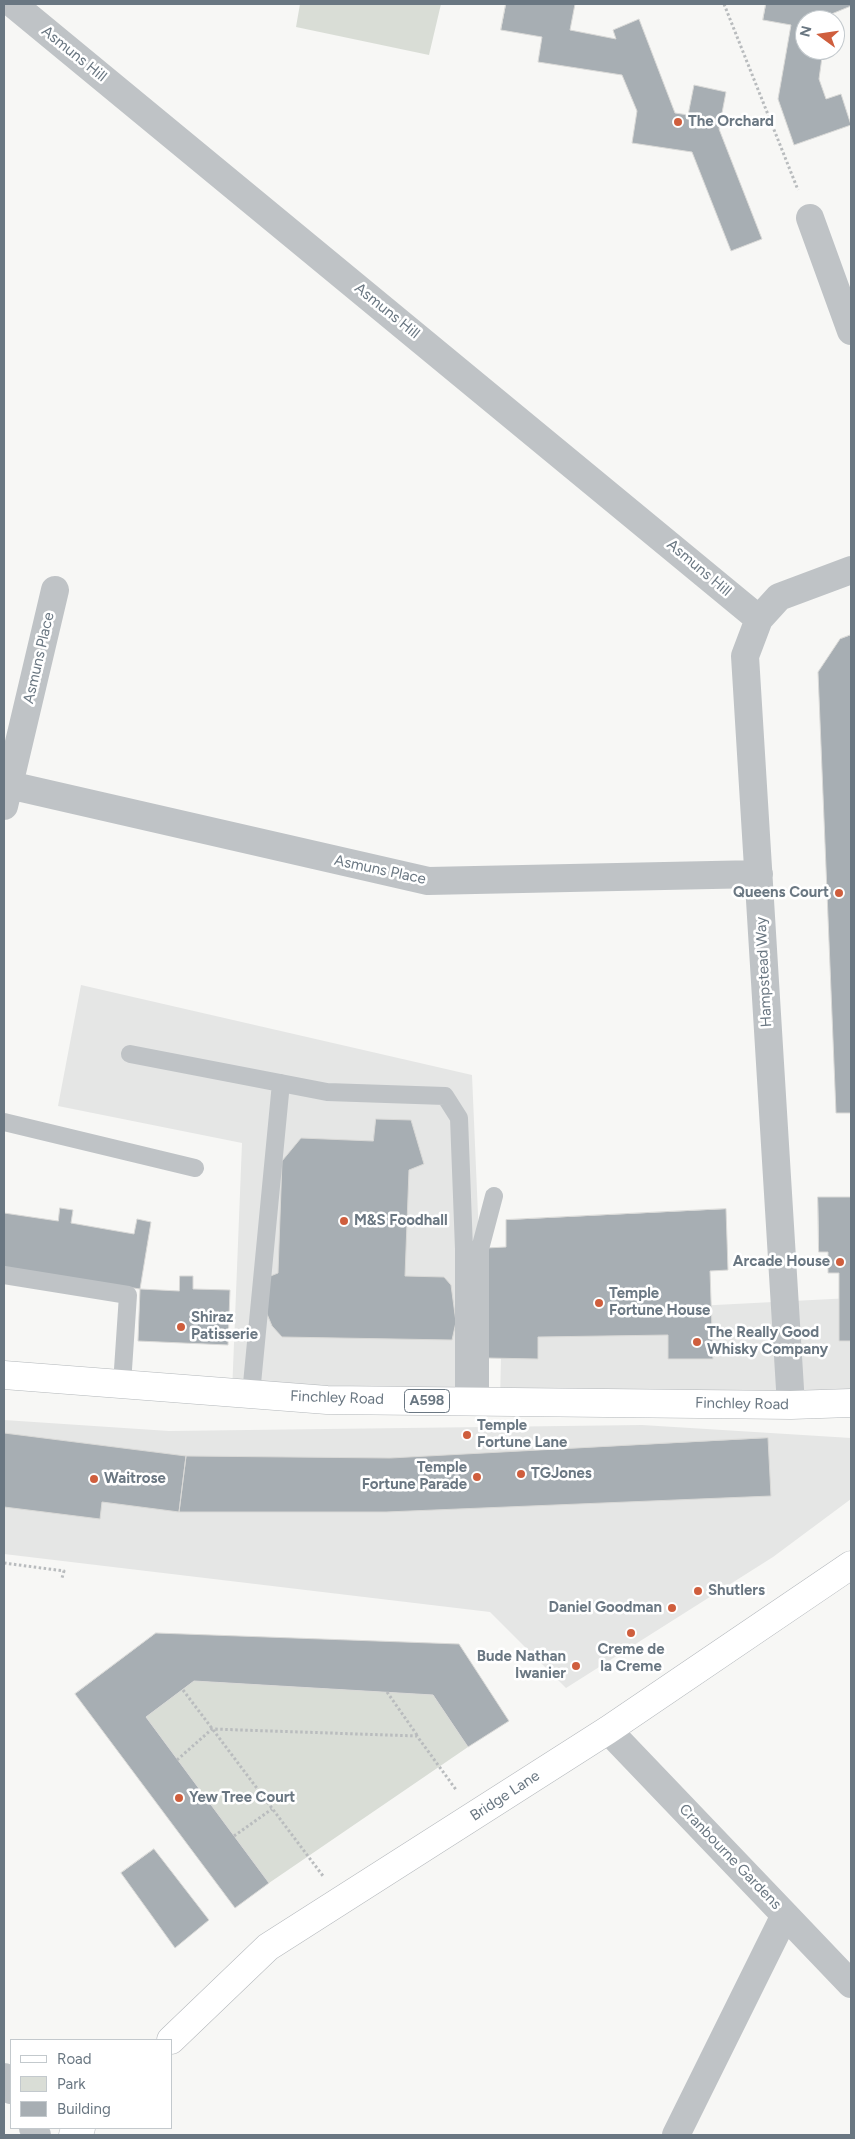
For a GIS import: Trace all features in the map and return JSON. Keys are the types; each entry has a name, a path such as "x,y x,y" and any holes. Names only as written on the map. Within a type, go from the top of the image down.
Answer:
{"street":[{"name":"Asmuns Hill","path":"13,4 759,619"},
{"path":"810,218 851,330"},
{"name":"Hampstead Way","path":"791,1405 745,656 759,619 779,597 851,570"},
{"name":"Asmuns Place","path":"55,590 7,796 428,881 759,874"},
{"name":"Finchley Road","path":"4,1375 326,1400 791,1405 851,1403"},
{"name":"Bridge Lane","path":"172,2039 268,1947 608,1730 851,1565"},
{"name":"Cranbourne Gardens","path":"608,1730 785,1915 676,2135"},
{"path":"785,1915 851,1984"},
{"path":"4,2077 10,2088"}],"lane":[{"path":"130,1054 327,1092 445,1096 459,1118 472,1401"},
{"path":"251,1394 281,1083"},
{"path":"4,1122 195,1168"},
{"path":"472,1401 480,1249 494,1196"},
{"path":"4,1275 128,1295 122,1384"}],"path":[{"path":"724,4 810,218"},
{"path":"4,1564 64,1571 62,1578"},
{"path":"183,1690 341,1900"},
{"path":"388,1692 474,1815"},
{"path":"177,1760 212,1729 417,1736"},
{"path":"234,1836 272,1809"}],"shaded area":[{"path":"81,985 472,1075 486,1401 232,1393 242,1143 58,1106"},
{"path":"851,1298 851,1403 500,1401 502,1316"},
{"path":"4,1420 169,1431 642,1425 851,1438 851,1499 773,1557 566,1688 490,1612 4,1554"}],"green space":[{"path":"300,4 441,4 429,55 296,27"},
{"path":"194,1681 433,1695 468,1747 269,1883 146,1717"}],"building":[{"name":"The Orchard","path":"506,4 575,4 570,30 616,39 613,30 639,19 675,113 688,115 694,85 726,92 719,129 762,239 731,251 692,152 632,143 637,111 622,75 538,62 542,37 501,30"},
{"name":"The Orchard","path":"766,4 851,4 851,6 841,10 795,10 795,60 822,60 819,79 826,99 841,94 851,125 794,145 778,99 791,25 763,20"},
{"name":"Queens Court","path":"851,635 851,1113 836,1113 818,672 840,639"},
{"name":"M&S Foodhall","path":"376,1119 411,1120 424,1164 409,1170 405,1276 444,1277 451,1285 456,1322 452,1340 282,1337 272,1326 267,1314 268,1277 278,1273 282,1161 301,1138 373,1141"},
{"name":"Arcade House","path":"818,1197 851,1197 851,1341 839,1341 839,1273 828,1273 828,1252 819,1252"},
{"path":"60,1208 73,1210 71,1223 134,1234 137,1219 151,1222 140,1289 4,1268 4,1213 58,1221"},
{"name":"Temple Fortune House","path":"726,1209 728,1270 710,1271 713,1359 668,1359 668,1335 538,1337 538,1359 488,1358 486,1248 506,1247 506,1220"},
{"path":"180,1276 193,1276 193,1289 230,1290 228,1345 138,1341 140,1289 179,1291"},
{"name":"Waitrose","path":"4,1433 186,1456 179,1512 102,1502 100,1519 4,1507"},
{"name":"Temple Fortune Parade","path":"768,1438 771,1496 386,1512 179,1512 186,1456 390,1458"},
{"name":"Yew Tree Court","path":"156,1633 459,1644 509,1721 468,1747 433,1695 194,1681 146,1717 269,1883 235,1908 75,1694"},
{"path":"154,1849 209,1920 175,1948 121,1873"}],"place":[{"name":"The Orchard","path":"678,122"},
{"name":"Queens Court","path":"839,893"},
{"name":"M&S Foodhall","path":"344,1221"},
{"name":"Arcade House","path":"840,1262"},
{"name":"Temple Fortune House","path":"599,1303"},
{"name":"Shiraz Patisserie","path":"181,1327"},
{"name":"The Really Good Whisky Company","path":"697,1342"},
{"name":"Temple Fortune Lane","path":"467,1435"},
{"name":"TGJones","path":"521,1474"},
{"name":"Temple Fortune Parade","path":"477,1477"},
{"name":"Waitrose","path":"94,1479"},
{"name":"Shutlers","path":"698,1591"},
{"name":"Daniel Goodman","path":"672,1608"},
{"name":"Creme de la Creme","path":"631,1633"},
{"name":"Bude Nathan Iwanier","path":"576,1666"},
{"name":"Yew Tree Court","path":"179,1798"}]}
